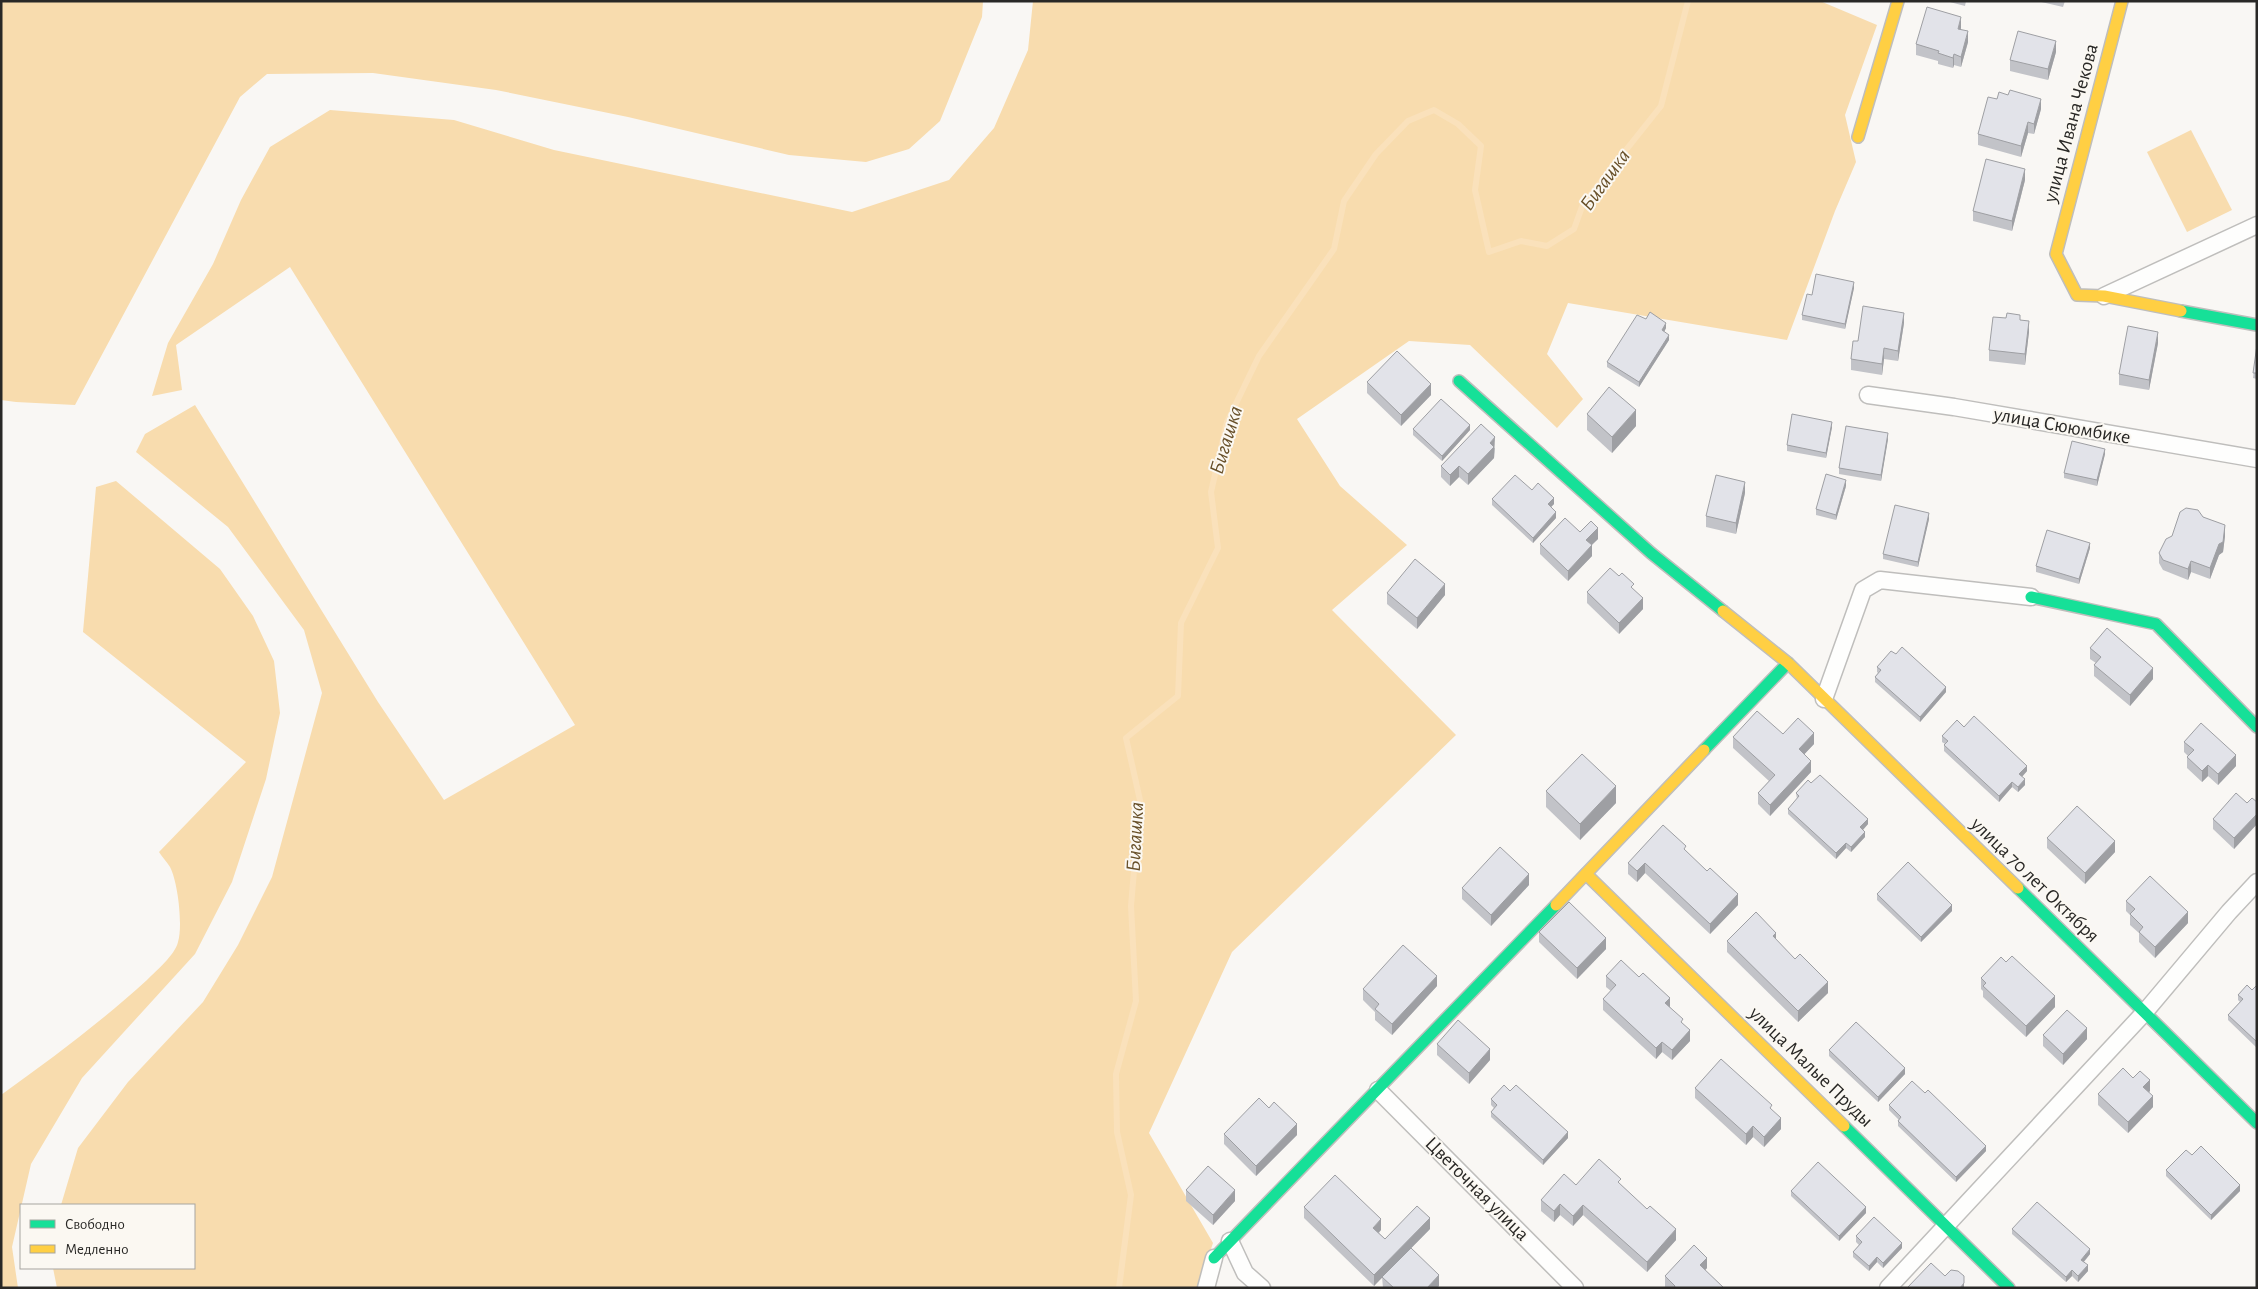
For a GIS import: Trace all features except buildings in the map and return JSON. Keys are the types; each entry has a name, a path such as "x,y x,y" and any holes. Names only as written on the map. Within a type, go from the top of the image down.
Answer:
{"street":[{"path":"1858,137 1898,1"},
{"name":"улица Ивана Чекова","path":"2104,296 2077,295 2056,254 2122,1"},
{"path":"2104,296 2257,225"},
{"path":"2104,296 2257,325"},
{"name":"улица 70 лет Октября","path":"1459,381 1651,553 1788,663 2257,1123"},
{"name":"улица Сююмбике","path":"1868,395 1954,407 2257,459"},
{"path":"1824,699 1863,590 1880,580 2031,597 2156,624 2257,727"},
{"path":"1206,1288 1214,1258 1788,663"},
{"name":"улица Малые Пруды","path":"1586,874 2009,1288"},
{"path":"1888,1288 2144,1013 2229,912 2257,882"},
{"name":"Цветочная улица","path":"1378,1090 1575,1288"},
{"path":"1230,1241 1245,1272 1262,1288"}],"shaded area":[{"path":"1,1 983,1 982,17 940,121 909,149 866,162 789,155 628,117 496,90 373,73 267,74 240,97 75,405 1,400"},
{"path":"1033,1 1820,1 1877,25 1845,115 1856,162 1835,211 1787,340 1568,303 1547,354 1583,399 1557,428 1470,345 1409,341 1297,419 1340,486 1407,545 1332,610 1456,735 1232,952 1149,1133 1213,1243 1198,1288 57,1288 53,1269 195,1269 195,1204 61,1204 78,1148 128,1082 203,1002 238,945 272,877 322,693 304,630 228,527 136,452 145,434 195,405 378,702 444,800 575,725 290,267 176,345 182,390 152,396 168,343 213,264 241,200 270,147 330,110 454,120 554,150 852,212 949,180 994,128 1028,50"},
{"path":"2191,130 2232,210 2187,232 2147,152"},
{"path":"116,481 220,569 253,616 274,661 280,713 266,779 232,882 195,954 82,1078 31,1164 22,1204 20,1204 12,1247 18,1288 1,1288 1,1095 112,1011 147,980 173,952 178,942 180,926 177,893 170,867 159,852 246,762 83,632 96,487"}],"waterway":[{"name":"Бигашка","path":"1119,1288 1131,1195 1117,1132 1116,1074 1136,1001 1131,906 1140,800 1126,738 1178,696 1181,623 1218,548 1211,492 1227,422 1259,356 1334,249 1344,201 1376,154 1408,121 1434,110 1458,124 1481,146 1475,190 1489,252 1521,241 1547,246 1574,229 1583,204 1661,106 1688,1"}],"traffic: fast":[{"path":"2181,311 2257,325"},
{"path":"1459,381 1651,553 1723,611"},
{"path":"2031,597 2156,624 2257,727"},
{"path":"1704,750 1788,663"},
{"path":"2018,888 2257,1123"},
{"path":"1214,1258 1556,905"},
{"path":"1844,1126 2009,1288"}],"traffic: slow":[{"path":"1858,137 1898,1"},
{"path":"2122,1 2056,254 2077,295 2104,296 2181,311"},
{"path":"1723,611 1788,663 2018,888"},
{"path":"1556,905 1704,750"},
{"path":"1586,874 1844,1126"}]}
